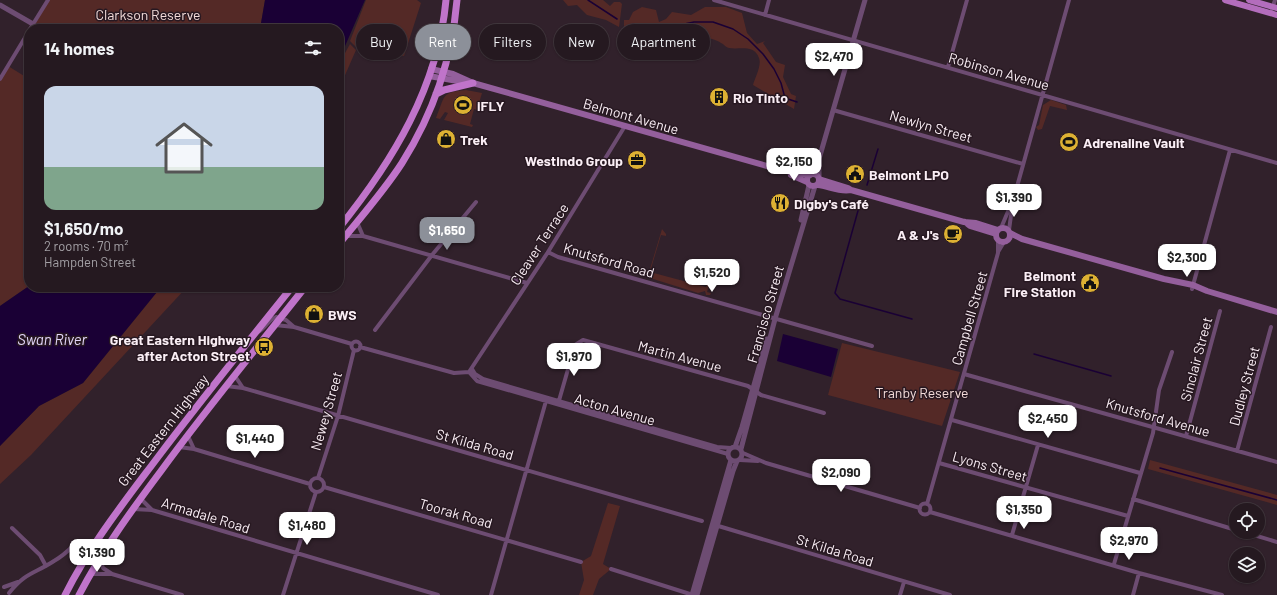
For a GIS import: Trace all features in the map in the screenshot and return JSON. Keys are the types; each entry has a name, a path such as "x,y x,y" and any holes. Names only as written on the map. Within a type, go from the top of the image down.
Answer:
{"highway":[{"path":"344,221 397,147 414,115 430,72 440,39 446,0"},
{"path":"344,238 402,164 419,134 436,94 442,75 453,30 457,0"},
{"path":"436,94 444,90 473,83"},
{"name":"Great Eastern Highway","path":"65,595 77,572 100,535 186,421 288,292"},
{"name":"Great Eastern Highway","path":"79,595 99,558 140,498 178,447 301,292"}],"main road":[{"path":"1226,0 1274,11"},
{"path":"1249,0 1274,11"},
{"name":"Belmont Avenue","path":"430,72 442,75 453,74 473,83 782,170 811,174 818,182"},
{"name":"Belmont Avenue","path":"782,170 808,183 818,182"},
{"path":"808,183 811,174"},
{"path":"818,182 848,188 965,222 970,226 1022,239 1277,312"}],"street":[{"path":"33,24 48,0"},
{"name":"Robinson Avenue","path":"714,0 1223,146 1230,150 1277,163"},
{"path":"764,15 769,0"},
{"name":"Francisco Street","path":"774,319 818,182 820,159 865,0"},
{"path":"948,67 967,0"},
{"name":"Campbell Street","path":"927,504 1070,0"},
{"path":"1274,11 1275,0"},
{"path":"0,4 26,24"},
{"path":"0,78 24,39"},
{"name":"Newlyn Street","path":"833,110 1023,164"},
{"name":"Cleaver Terrace","path":"470,370 548,252 625,126"},
{"path":"1192,287 1230,150"},
{"name":"Francisco Street","path":"811,174 820,159"},
{"name":"Francisco Street","path":"728,454 733,448 742,427 754,390 802,215 808,183"},
{"name":"Campbell Street","path":"1003,235 1013,201"},
{"path":"375,330 432,255 476,202"},
{"path":"357,222 363,236"},
{"path":"346,236 363,236 527,283"},
{"name":"Knutsford Road","path":"548,252 558,257 872,346"},
{"name":"Sinclair Street","path":"1186,436 1220,311"},
{"path":"256,333 263,330 274,318 280,318 294,327"},
{"path":"275,325 294,327 352,344 356,342 360,347 454,373 470,370"},
{"name":"Dudley Street","path":"1238,451 1271,327"},
{"name":"Martin Avenue","path":"558,402 575,345 583,340 748,386 754,390 824,413"},
{"path":"352,344 354,350 358,350 360,347"},
{"name":"Newey Street","path":"318,478 338,416 354,350"},
{"path":"1114,564 1154,427 1159,390 1172,352"},
{"name":"Acton Avenue","path":"470,370 477,381 546,401 558,402 717,447 733,448"},
{"name":"Acton Avenue","path":"470,370 483,379 728,454"},
{"name":"Knutsford Avenue","path":"964,374 1277,462"},
{"path":"235,376 243,388"},
{"name":"St Kilda Road","path":"226,386 243,388 702,521"},
{"name":"Francisco Street","path":"739,461 754,390"},
{"path":"491,595 546,401"},
{"path":"952,420 1140,473"},
{"path":"188,435 194,449"},
{"path":"1012,535 1038,445"},
{"path":"178,447 194,449 310,484"},
{"path":"733,448 766,463 920,508"},
{"path":"697,595 731,460 728,454"},
{"path":"731,460 766,463"},
{"path":"611,569 692,595 715,525 739,461"},
{"name":"Lyons Street","path":"939,463 1128,516"},
{"path":"283,595 316,492 319,492 324,487 324,483 318,478 314,479 310,484"},
{"path":"310,484 310,488 316,492"},
{"name":"Toorak Road","path":"324,487 581,562"},
{"name":"Armadale Road","path":"140,498 152,510"},
{"path":"1133,499 1229,528"},
{"path":"920,508 924,504 927,504 931,509 930,512"},
{"path":"920,508 921,513 924,515 930,512 1114,564 1139,573 1222,595"},
{"name":"Armadale Road","path":"132,509 152,510 438,595"},
{"name":"St Kilda Road","path":"715,525 950,595"},
{"path":"12,528 40,555 46,566"},
{"path":"1265,538 1277,542"},
{"path":"9,594 18,582 30,573 58,559 74,545"},
{"path":"99,558 103,568 112,574"},
{"path":"1133,595 1139,573"},
{"path":"90,574 112,574 182,595"},
{"path":"1,587 18,582"},
{"path":"900,595 904,582"},
{"path":"1,587 8,589 9,594"}],"green space":[{"name":"Clarkson Reserve","path":"48,0 265,0 261,24 33,24"},
{"path":"366,0 417,0 421,3 407,47 407,24 357,24"},
{"path":"563,0 603,0 610,6 614,2 620,2 622,4 619,24 617,24 617,26 606,20 587,15 577,5 568,6"},
{"path":"642,7 656,10 659,22 666,19 672,12 691,15 705,7 726,7 742,13 747,33 757,44 765,41 763,43 776,62 785,65 783,77 791,94 796,96 794,109 753,85 760,61 757,54 746,48 729,48 722,43 710,39 710,24 624,24 624,20 629,20 633,12"},
{"path":"356,26 356,47 350,41"},
{"path":"350,44 356,50 344,78 344,55"},
{"path":"8,66 24,76 24,289 0,306 0,80"},
{"path":"466,90 482,93 477,110 474,109 470,124 473,125 472,127 444,120 448,113 445,112 440,119 436,118 445,96 452,92"},
{"path":"1051,100 1066,105 1067,110 1050,106 1042,129 1038,130 1036,127 1039,125 1043,105"},
{"path":"662,229 666,236 661,235 650,272"},
{"path":"713,261 716,262 707,292 711,293 710,295 706,295 705,291 698,293 650,278 650,272 706,287"},
{"path":"157,292 182,292 31,455 0,484 0,446 39,406 83,383"},
{"name":"Tranby Reserve","path":"842,343 960,372 942,426 828,395"},
{"path":"1150,460 1277,495 1277,505 1148,469"},
{"path":"608,503 620,506 603,564 611,569 599,579 593,595 579,595 584,580 581,562 591,556"}],"water":[{"path":"265,0 365,0 344,48 344,24 261,24"},
{"name":"Swan River","path":"24,289 24,292 157,292 83,383 39,406 0,446 0,306"},
{"path":"783,334 838,349 831,377 777,361"}],"waterway":[{"path":"588,0 617,19"},
{"path":"684,24 694,22 713,22 733,29 748,39 763,54 774,69 781,83 785,98 797,102"},
{"path":"867,185 878,149"},
{"path":"861,200 835,293 840,299 912,319"},
{"path":"1034,354 1111,376"},
{"path":"1160,468 1277,500"}],"place":[{"name":"Rio Tinto","path":"719,97"},
{"name":"iFLY","path":"463,105"},
{"name":"Trek","path":"446,139"},
{"name":"Adrenaline Vault","path":"1069,142"},
{"name":"Westindo Group","path":"637,160"},
{"name":"Belmont LPO","path":"855,174"},
{"name":"Digby's Café","path":"780,203"},
{"name":"A & J's","path":"953,234"},
{"name":"Belmont Fire Station","path":"1090,283"},
{"name":"BWS","path":"314,314"},
{"name":"Great Eastern Highway after Acton Street","path":"264,347"}]}
